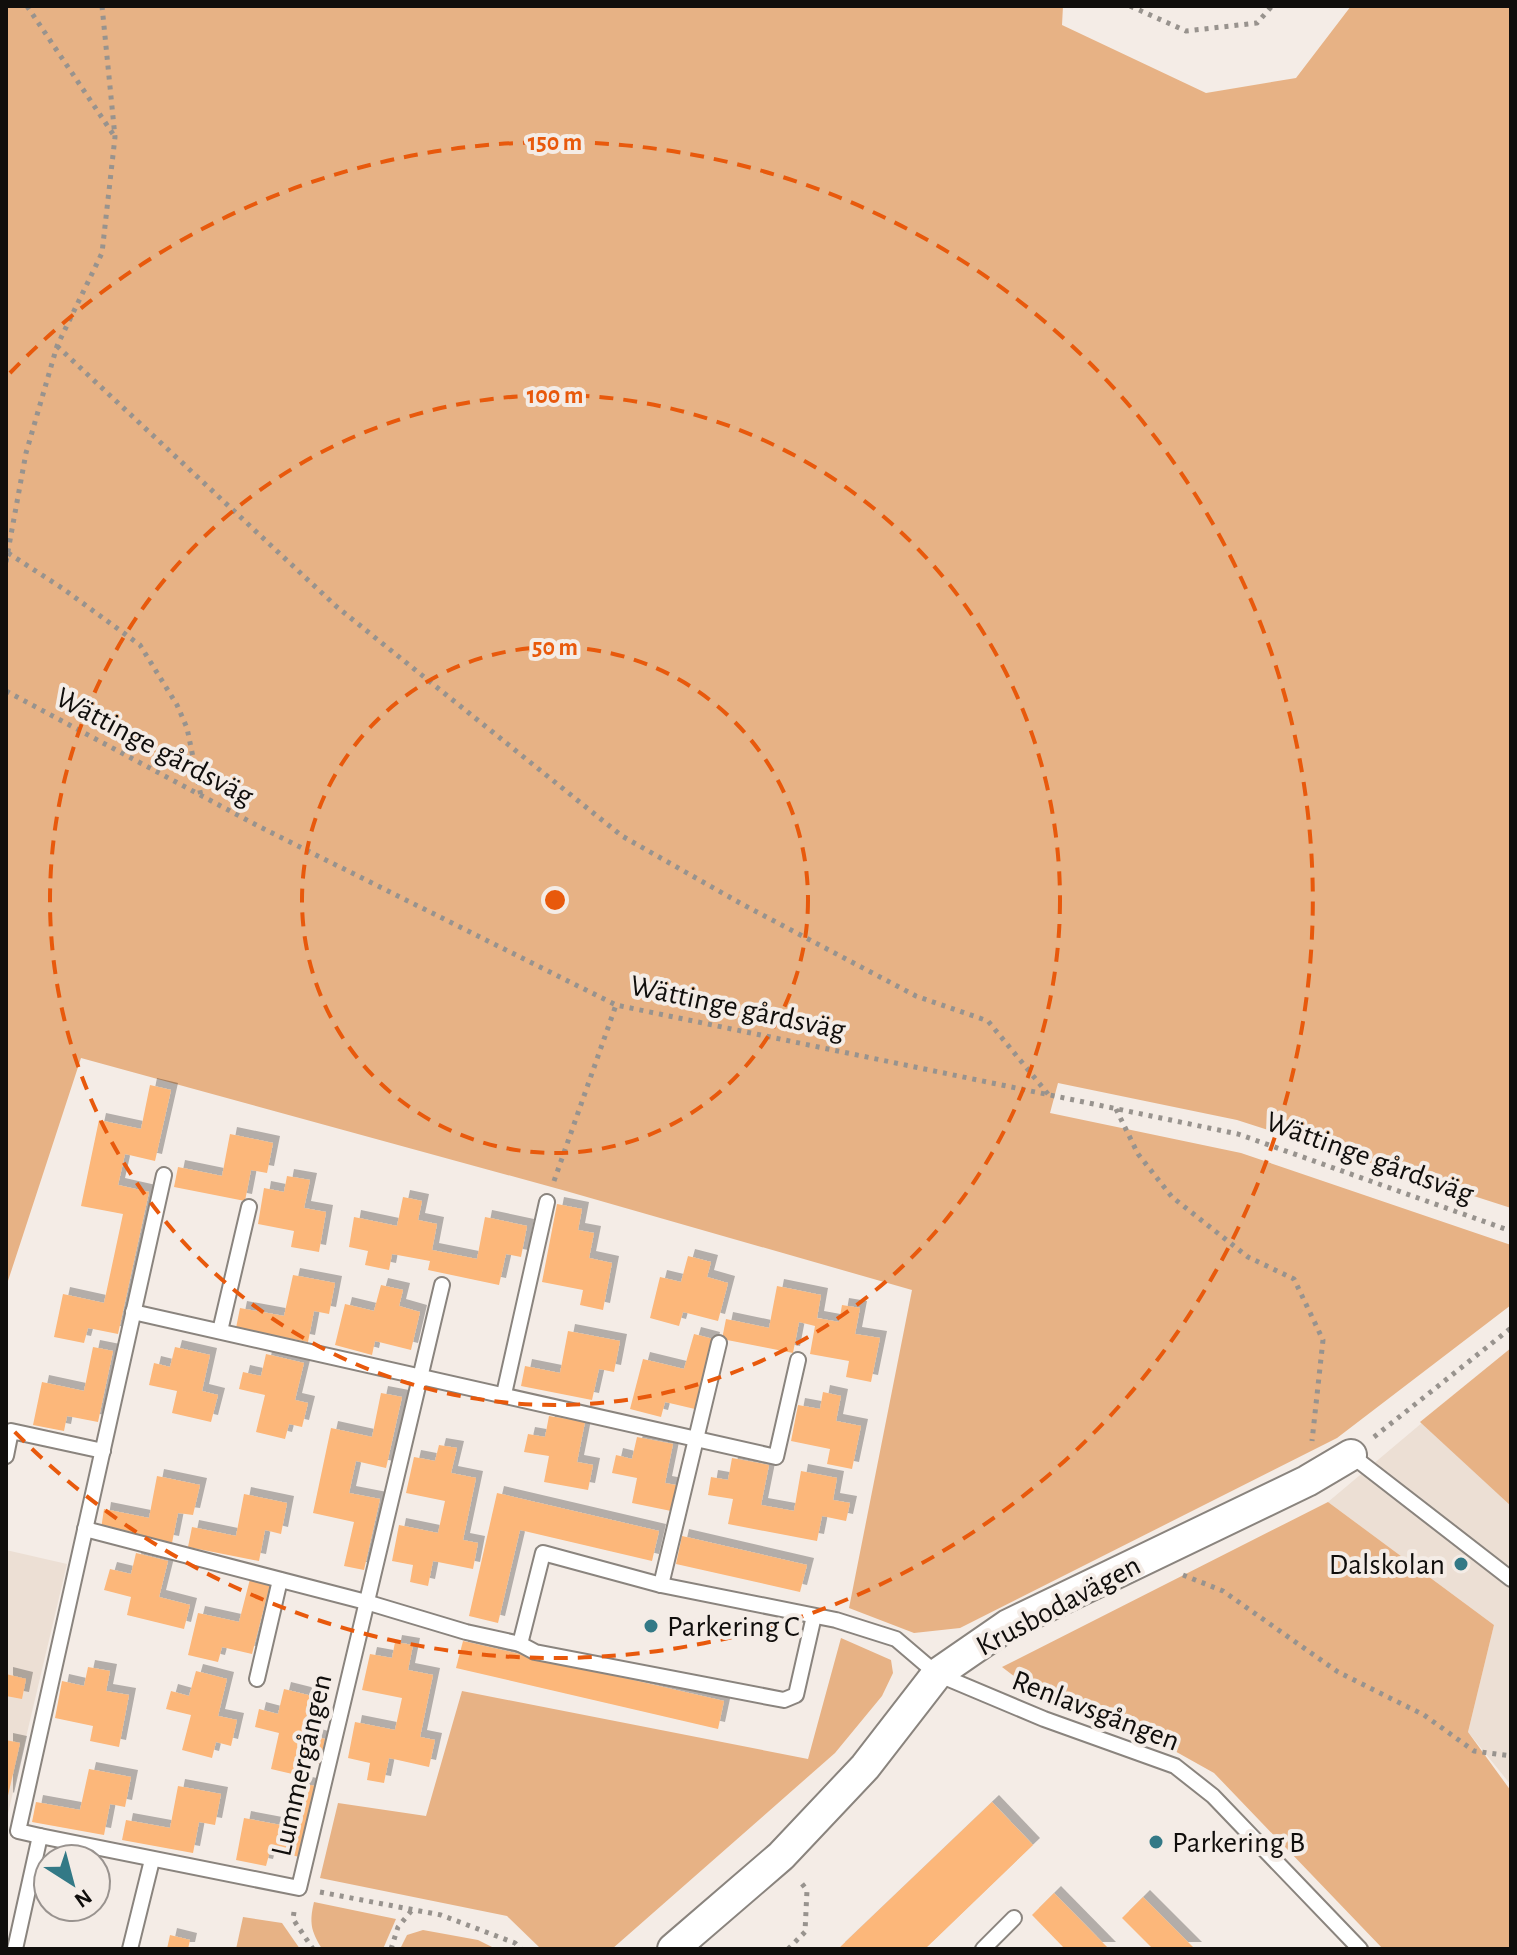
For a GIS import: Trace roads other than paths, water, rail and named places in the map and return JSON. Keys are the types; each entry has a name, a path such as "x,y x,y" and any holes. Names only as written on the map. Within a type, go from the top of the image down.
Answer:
{"street":[{"name":"Krusbodavägen","path":"673,1949 781,1856 865,1767 937,1674 1008,1625 1307,1481 1351,1455"}],"lane":[{"path":"15,1949 40,1836 18,1831 164,1175"},
{"path":"504,1394 547,1202"},
{"path":"220,1331 249,1207"},
{"name":"Lummergången","path":"40,1836 299,1888 442,1285"},
{"path":"133,1312 776,1457 798,1360"},
{"path":"661,1585 719,1343"},
{"path":"6,1456 11,1431 103,1451"},
{"path":"1351,1455 1511,1579"},
{"path":"85,1529 520,1644 535,1652 784,1700 796,1695 814,1616"},
{"path":"520,1644 543,1553 661,1585 814,1616 896,1639 937,1674"},
{"name":"Lummergången","path":"257,1679 280,1580"},
{"name":"Renlavsgången","path":"937,1674 1044,1719 1175,1766 1213,1796 1360,1949"},
{"path":"130,1949 152,1860"},
{"path":"983,1949 1014,1918"}],"place":[{"name":"Dalskolan","path":"1461,1564"},
{"name":"Parkering C","path":"651,1626"},
{"name":"Parkering B","path":"1156,1842"}]}
